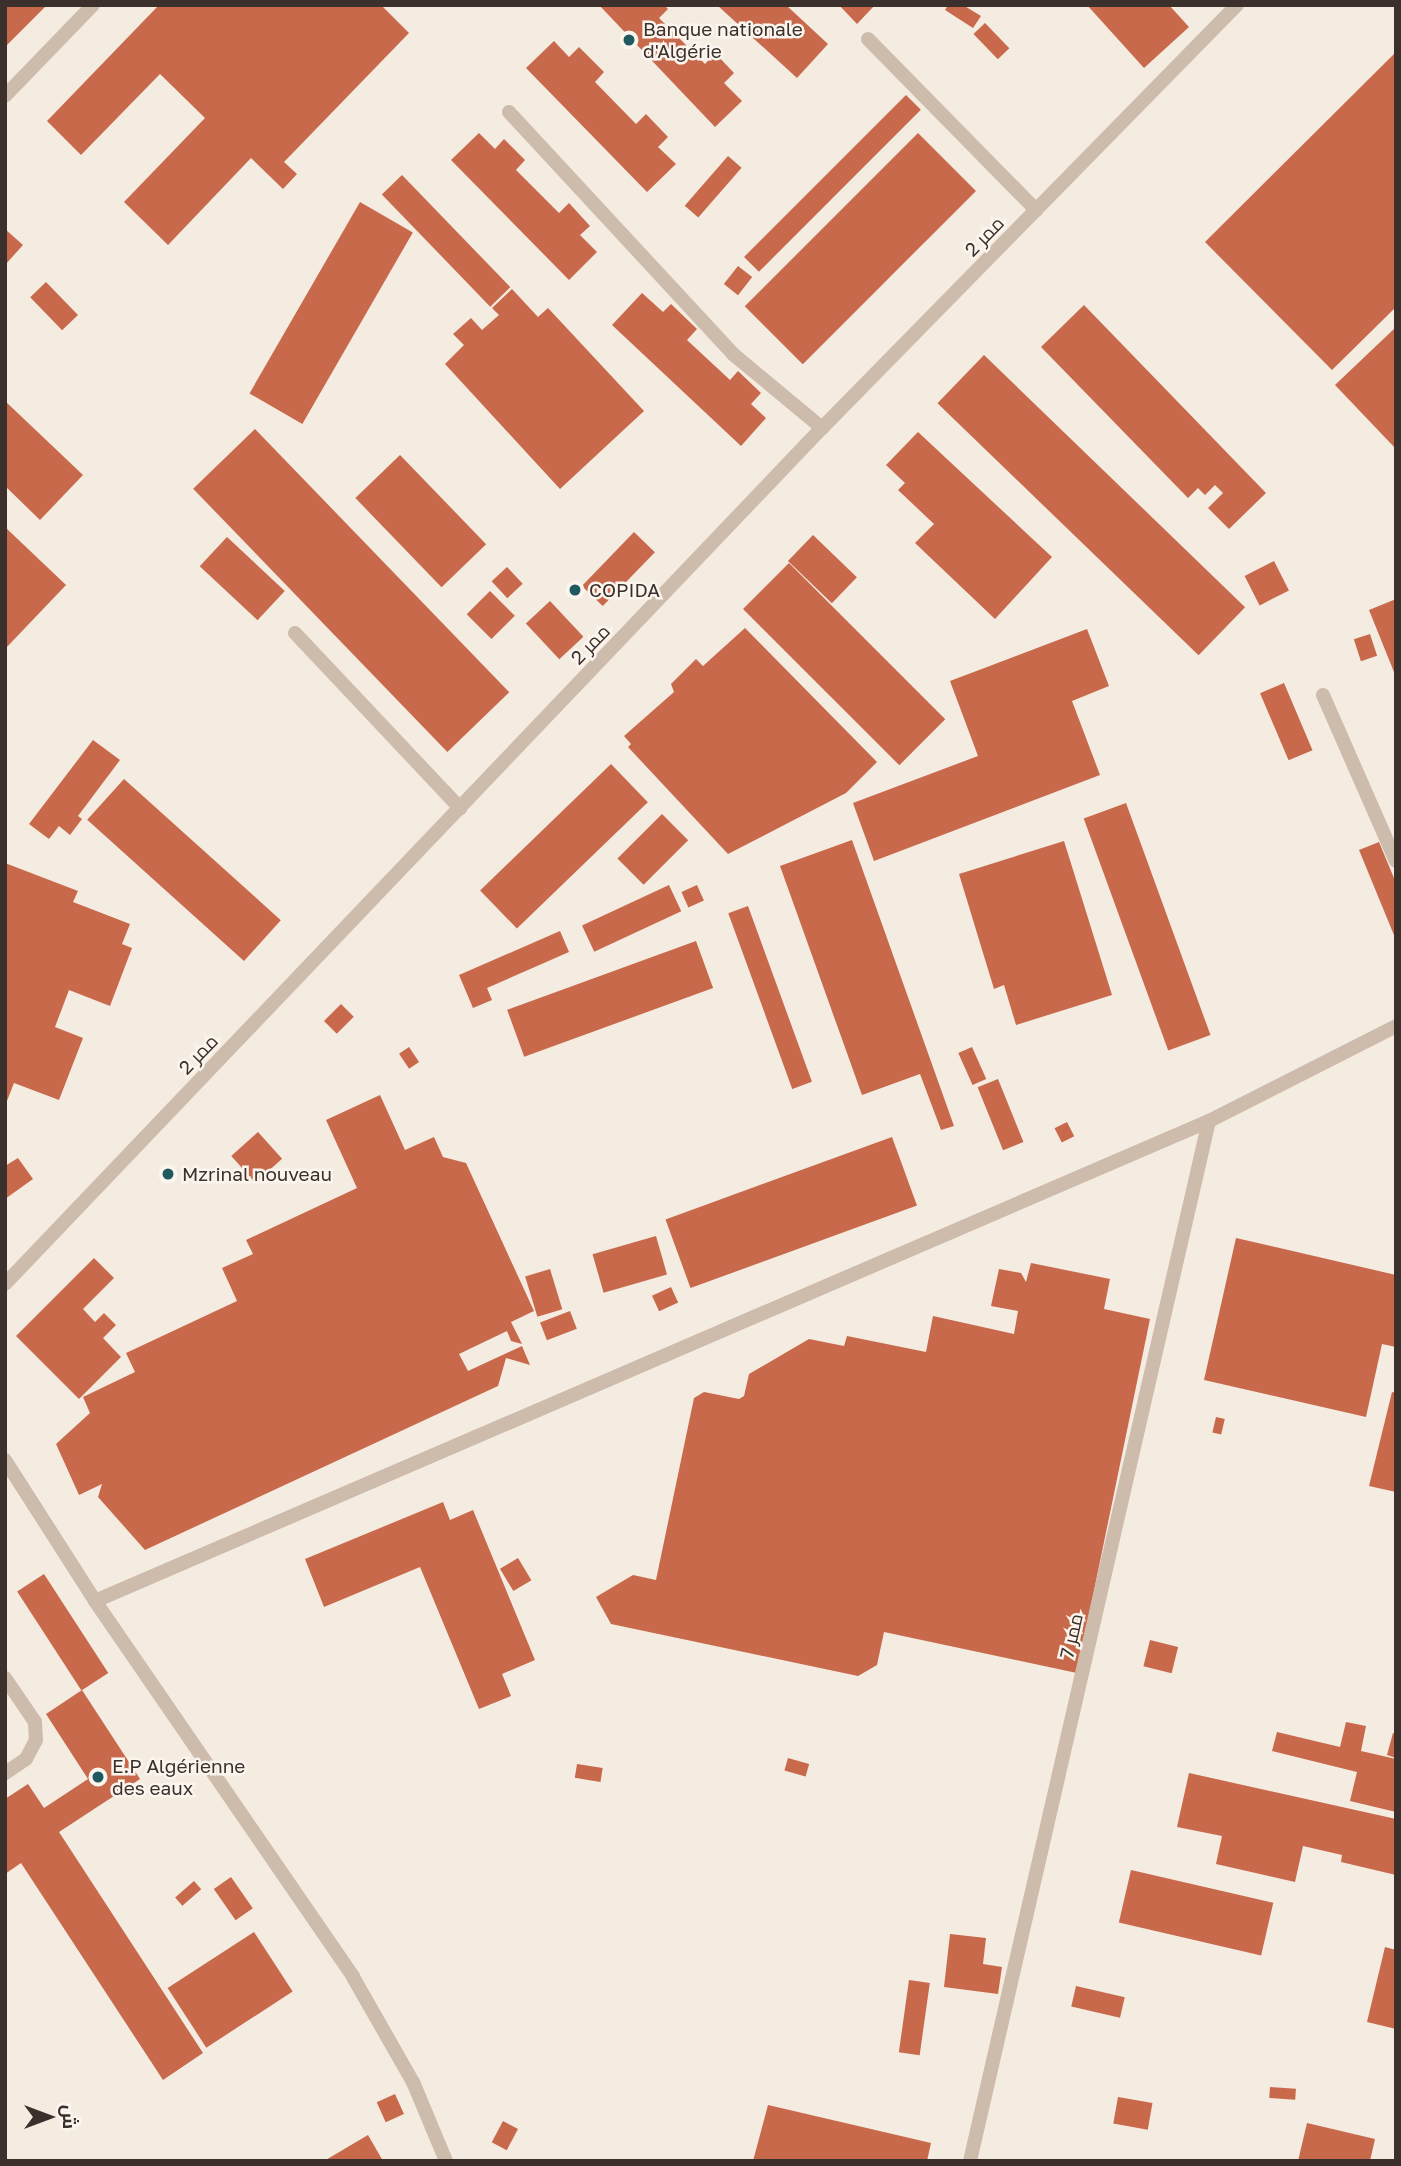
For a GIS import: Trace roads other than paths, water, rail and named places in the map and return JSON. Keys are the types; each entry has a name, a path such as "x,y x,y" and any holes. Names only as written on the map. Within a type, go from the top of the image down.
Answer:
{"lane":[{"path":"5,96 93,5"},
{"name":"ممر 2","path":"5,1284 822,428 1237,5"},
{"path":"868,39 1036,210"},
{"path":"509,112 733,354 822,428"},
{"path":"295,633 460,808"},
{"path":"1324,695 1396,861"},
{"path":"94,1601 1209,1121 1396,1026"},
{"name":"ممر 7","path":"970,2161 1209,1121"},
{"path":"5,1460 94,1601 354,1977 413,2082 446,2161"},
{"path":"5,1678 35,1722 36,1740 26,1759 6,1772"}],"place":[{"name":"Banque nationale d'Algérie","path":"629,40"},
{"name":"COPIDA","path":"575,590"},
{"name":"Mzrinal nouveau","path":"168,1174"},
{"name":"E.P Algérienne des eaux","path":"98,1777"}]}
